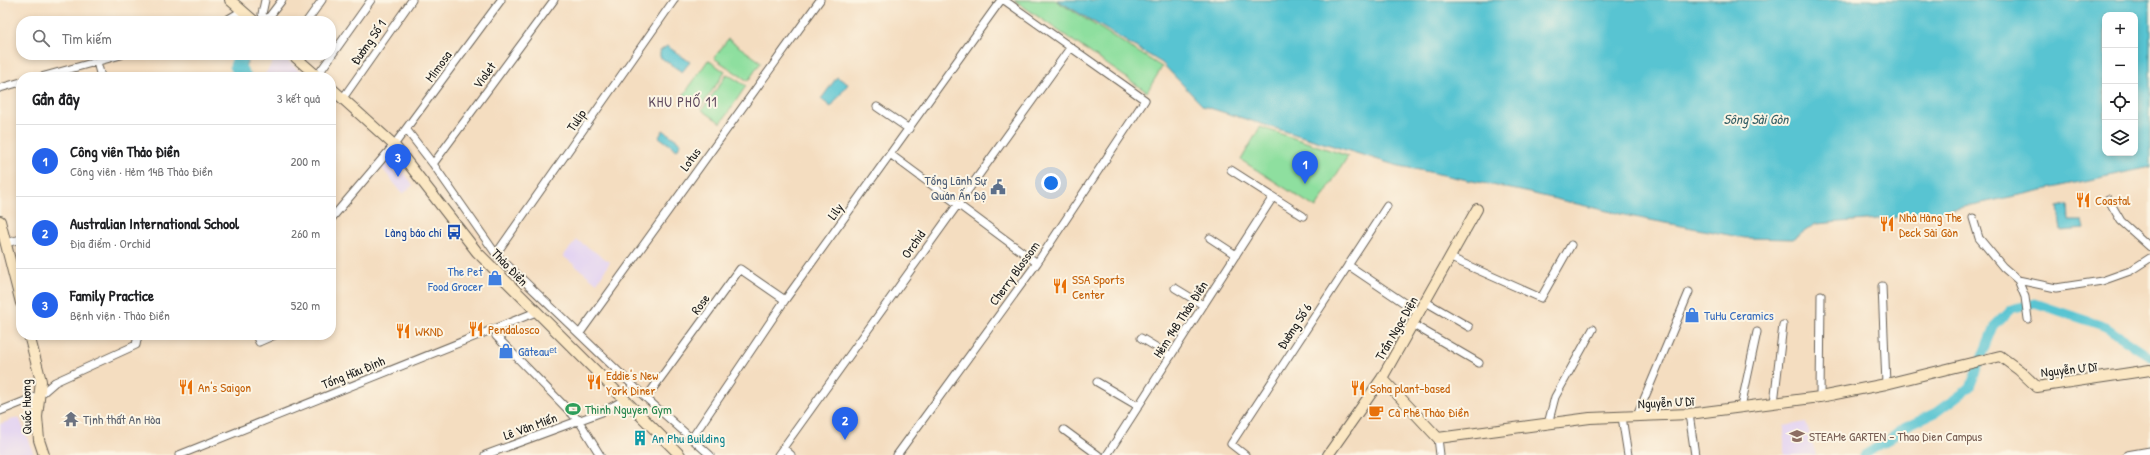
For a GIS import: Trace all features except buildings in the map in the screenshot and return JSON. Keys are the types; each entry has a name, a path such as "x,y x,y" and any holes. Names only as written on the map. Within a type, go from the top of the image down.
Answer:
{"street":[{"path":"230,0 248,16"},
{"path":"263,16 262,14 265,0"},
{"path":"270,16 282,0"},
{"path":"311,16 322,0"},
{"path":"336,51 372,0"},
{"name":"Đường Số 1","path":"343,98 412,0"},
{"name":"Mimosa","path":"336,213 406,130 501,0"},
{"name":"Violet","path":"433,164 554,0"},
{"name":"Tulip","path":"496,254 674,0"},
{"name":"Lotus","path":"580,333 820,0"},
{"path":"1003,0 1070,48"},
{"name":"Lily","path":"692,438 785,300 1003,0"},
{"path":"234,16 242,11"},
{"name":"Cherry Blossom","path":"897,455 1037,263 1145,100 1070,48"},
{"name":"Orchid","path":"778,455 957,203 1070,48"},
{"path":"60,72 104,60"},
{"path":"299,60 313,72"},
{"path":"321,72 329,60"},
{"path":"97,62 100,72"},
{"path":"0,88 16,83"},
{"name":"Thảo Điền","path":"336,92 394,145 477,252 536,312 626,399 680,455"},
{"path":"877,107 909,129"},
{"path":"406,130 433,164 496,254 646,398 710,455"},
{"path":"890,154 1037,263"},
{"path":"1231,170 1303,216"},
{"name":"Hẻm 14B Thảo Điền","path":"1107,455 1273,197"},
{"path":"2108,199 2121,221 2150,247"},
{"name":"Đường Số 6","path":"1245,455 1231,444 1387,206"},
{"name":"Trần Ngọc Diện","path":"1328,455 1382,378 1451,258 1477,209"},
{"path":"1973,218 1979,238 2003,267 2018,280 2025,296 2028,319"},
{"path":"0,221 16,283"},
{"path":"1210,238 1236,255"},
{"path":"6,243 16,240"},
{"path":"1451,258 1541,298 1571,245"},
{"path":"2018,280 2056,288 2102,281 2130,271 2150,258"},
{"path":"1348,265 1420,313"},
{"name":"Rose","path":"646,398 740,269 785,300"},
{"path":"1882,286 1886,384"},
{"path":"1175,288 1203,305"},
{"path":"1637,416 1689,292"},
{"path":"1820,295 1820,397"},
{"path":"1426,302 1469,327"},
{"name":"Tống Hữu Định","path":"179,455 536,312"},
{"path":"1412,324 1478,363"},
{"path":"1774,403 1783,325"},
{"path":"1548,424 1555,397 1593,329"},
{"path":"1741,407 1756,332"},
{"path":"496,336 579,421 600,455"},
{"path":"1141,338 1171,356"},
{"name":"Quốc Hương","path":"30,340 41,381 37,417 39,440 44,455"},
{"path":"0,411 40,395 55,382 136,344 137,340"},
{"name":"Nguyễn Ư Dĩ","path":"1438,438 1590,418 1689,414 1820,397 1886,384 2000,356 2020,370 2037,387 2150,370"},
{"path":"1382,378 1438,438 1440,455"},
{"path":"1097,382 1138,406"},
{"name":"Lê Văn Miến","path":"485,455 602,412 626,399"},
{"path":"1689,414 1694,455"},
{"path":"1622,417 1628,455"},
{"path":"1064,430 1098,455"},
{"path":"783,448 791,455"},
{"path":"2127,455 2150,451"}],"shaded area":[{"path":"275,60 287,60 300,72 266,72"},
{"path":"389,161 398,164 413,185 403,194 382,168"},
{"path":"577,240 610,262 597,283 563,256"},
{"path":"19,417 34,455 0,455 0,424"},
{"name":"STEAMe GARTEN - Thao Dien Campus","path":"1806,422 1816,455 1784,455 1784,426"}],"green space":[{"path":"1014,0 1055,0 1162,67 1147,92"},
{"path":"728,39 761,62 748,81 714,58"},
{"path":"708,60 725,72 700,108 683,96"},
{"path":"727,74 746,86 721,123 702,110"},
{"path":"1260,127 1348,156 1316,208 1241,160"}],"water":[{"name":"Sông Sài Gòn","path":"1057,0 2150,0 2150,167 1926,215 1816,224 1793,239 1745,238 1629,216 1521,191 1395,165 1203,106 1162,63"},
{"path":"667,46 690,62 682,72 660,57 660,51"},
{"path":"232,60 248,60 242,72 234,72 230,67"},
{"path":"837,77 848,84 831,107 821,99"},
{"path":"663,130 681,143 677,150 659,137"},
{"path":"2068,205 2069,221 2083,221 2085,229 2061,231 2058,207"}],"waterway":[{"path":"239,60 237,66 241,72"},
{"path":"1864,455 1905,427 1937,412 1970,387 1994,326 2011,309 2035,303 2106,327 2150,357"}],"place":[{"name":"Family Practice","path":"398,177"},
{"name":"Công viên Thảo Điền","path":"1305,184"},
{"name":"Tổng Lãnh Sự Quán Ấn Độ","path":"998,187"},
{"name":"Coastal","path":"2083,200"},
{"name":"Nhà Hàng The Deck Sài Gòn","path":"1887,224"},
{"name":"Làng báo chí","path":"454,232"},
{"name":"The Pet Food Grocer","path":"495,278"},
{"name":"SSA Sports Center","path":"1060,286"},
{"name":"TuHu Ceramics","path":"1692,315"},
{"name":"Pendalosco","path":"476,329"},
{"name":"WKND","path":"403,331"},
{"name":"Gâteauᵉᵗ","path":"506,351"},
{"name":"Eddie's New York Diner","path":"594,382"},
{"name":"An's Saigon","path":"186,387"},
{"name":"Soha plant-based","path":"1358,388"},
{"name":"Thinh Nguyen Gym","path":"573,409"},
{"name":"Cà Phê Thảo Điền","path":"1376,412"},
{"name":"Tịnh thất An Hòa","path":"71,419"},
{"name":"STEAMe GARTEN - Thao Dien Campus","path":"1797,436"},
{"name":"An Phu Building","path":"640,438"},
{"name":"Australian International School","path":"845,440"}],"district":[{"name":"KHU PHỐ 11","path":"683,102"}]}
